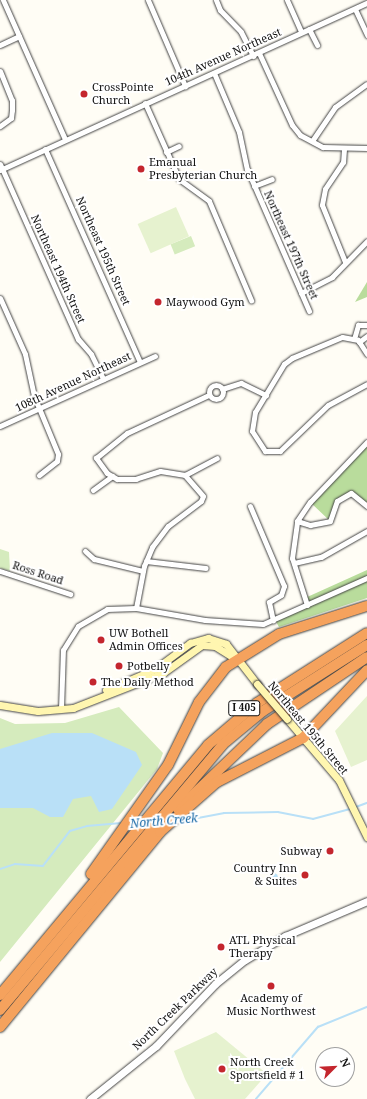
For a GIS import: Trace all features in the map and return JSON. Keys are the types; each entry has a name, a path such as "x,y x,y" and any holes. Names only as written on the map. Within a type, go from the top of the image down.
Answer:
{"highway":[{"path":"149,814 209,686 236,659 279,634 367,606"},
{"name":"I 405","path":"0,1010 145,831 149,814 194,755 232,718 367,629"},
{"name":"I 405","path":"149,814 195,758 239,716 367,633"},
{"name":"I 405","path":"149,814 237,727 367,640"},
{"name":"I 405","path":"0,987 72,902 127,833 196,772 243,727 367,645"},
{"path":"0,1027 161,831 213,772 267,724 367,657"},
{"path":"178,813 231,773 302,738 367,670"},
{"name":"I 405","path":"0,1005 145,831"},
{"name":"I 405","path":"0,995 127,833"}],"main road":[{"name":"Northeast 195th Street","path":"61,708 73,708 142,683 202,642 212,638 226,644 236,659 302,738 334,772 352,803 367,837"},
{"path":"0,704 38,711 61,708"}],"street":[{"path":"3,0 65,140"},
{"path":"148,0 185,86"},
{"path":"216,0 220,10 241,32 253,56"},
{"path":"287,0 301,32"},
{"name":"104th Avenue Northeast","path":"1,168 253,56 301,32 367,3"},
{"path":"355,9 367,35"},
{"path":"309,29 317,45"},
{"path":"0,45 19,36"},
{"path":"259,53 292,125 312,141 344,149 367,148"},
{"path":"0,71 12,100 11,118 0,126"},
{"name":"Northeast 197th Street","path":"214,73 238,132 254,186 309,311"},
{"path":"312,141 335,107 367,84"},
{"path":"145,103 179,179 209,201 251,300"},
{"path":"166,152 179,146"},
{"name":"Northeast 195th Street","path":"45,149 140,362"},
{"path":"344,149 341,166 325,189 322,205 345,262"},
{"name":"Northeast 194th Street","path":"1,168 78,339 91,354 103,379"},
{"name":"Northeast 197th Street","path":"254,186 272,179"},
{"path":"301,293 326,281 367,240"},
{"path":"0,298 25,354 40,408 58,454 57,461 39,475"},
{"path":"367,324 358,325 357,340 367,354"},
{"path":"367,336 357,340 336,338 292,358 255,412 252,425 259,443 272,453 287,448 328,404 367,384"},
{"name":"108th Avenue Northeast","path":"0,426 155,356"},
{"path":"209,395 213,385 222,389 244,383 266,395"},
{"path":"217,458 185,475 160,471 127,481 112,476 96,458 114,442 209,395 220,398 222,389"},
{"path":"307,605 294,563 298,521 310,502 367,442"},
{"path":"136,608 146,561 168,526 201,501 202,496 185,475"},
{"path":"93,490 112,476"},
{"path":"298,521 310,525 330,521 337,501 351,493 367,506"},
{"path":"250,506 284,586 281,596 269,602 273,621"},
{"path":"294,563 321,557 367,531"},
{"path":"85,551 94,559 143,571"},
{"path":"146,561 206,568"},
{"name":"Ross Road","path":"0,571 70,594"},
{"path":"61,708 60,663 72,634 84,621 107,609 136,608 250,624 273,621 367,578"},
{"name":"North Creek Parkway","path":"90,1099 156,1046 215,984 245,960 285,936 367,901"}],"green space":[{"path":"176,207 189,236 151,253 138,224"},
{"path":"191,236 195,246 175,254 171,244"},
{"path":"367,282 367,297 355,302"},
{"path":"367,442 367,506 351,493 337,501 330,521 310,502"},
{"path":"0,549 9,552 10,571 0,568"},
{"path":"367,570 367,598 279,627 275,620 307,605 305,598"},
{"path":"367,696 367,760 351,767 335,731"},
{"path":"119,707 163,753 157,769 0,962 0,718 15,724 65,723"},
{"name":"North Creek Sportsfield # 1","path":"216,1032 267,1074 245,1099 195,1099 185,1079 174,1051"}],"water":[{"path":"52,733 92,733 136,752 142,765 112,809 99,812 91,796 73,799 63,817 50,817 33,808 0,808 0,749"},
{"path":"273,872 278,877 273,882 268,877"}],"waterway":[{"name":"North Creek","path":"356,807 367,803"},
{"name":"North Creek","path":"177,822 224,813 278,812 313,819 350,809"},
{"name":"North Creek","path":"0,869 15,864 43,866 70,831 87,826 121,823"},
{"path":"256,1099 318,1027 367,1007"}],"place":[{"name":"CrossPointe Church","path":"84,94"},
{"name":"Emanual Presbyterian Church","path":"141,169"},
{"name":"Maywood Gym","path":"158,302"},
{"name":"UW Bothell Admin Offices","path":"101,640"},
{"name":"Potbelly","path":"119,666"},
{"name":"The Daily Method","path":"93,682"},
{"name":"Subway","path":"330,851"},
{"name":"Country Inn & Suites","path":"305,875"},
{"name":"ATL Physical Therapy","path":"221,947"},
{"name":"Academy of Music Northwest","path":"271,986"},
{"name":"North Creek Sportsfield # 1","path":"222,1069"}]}
